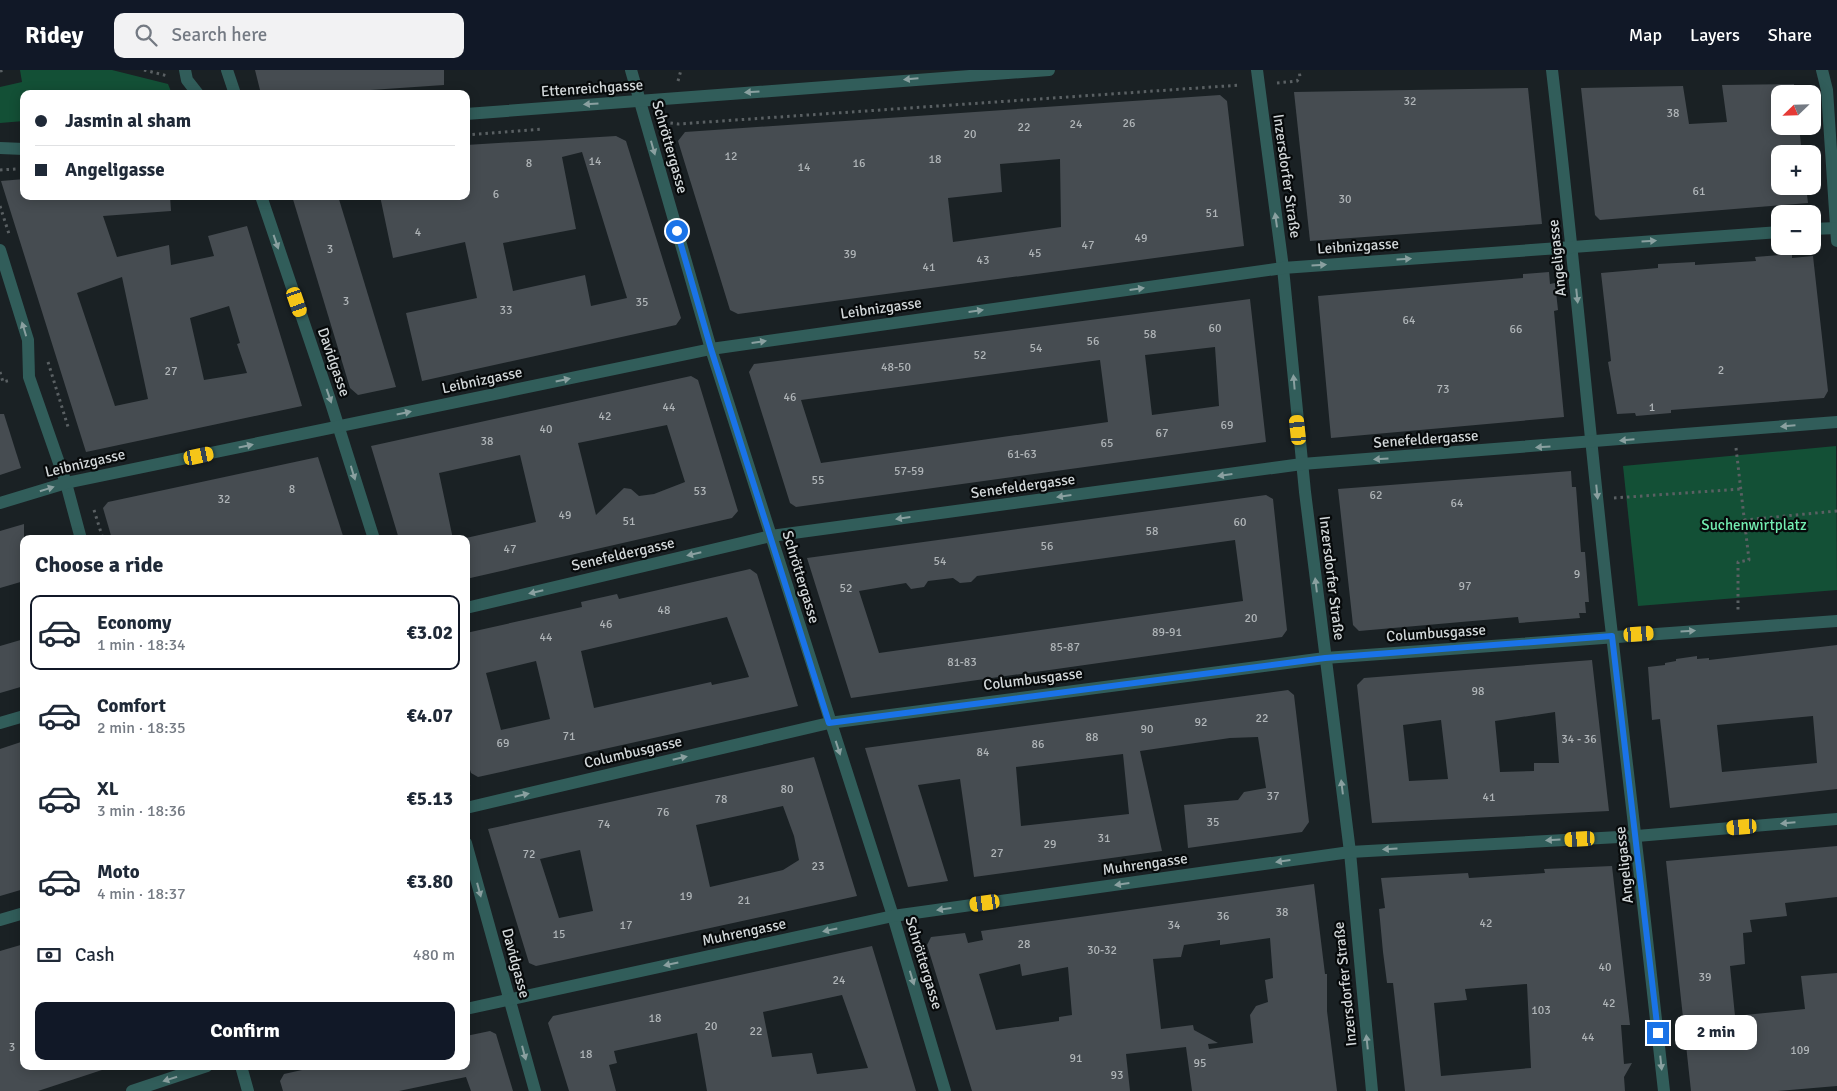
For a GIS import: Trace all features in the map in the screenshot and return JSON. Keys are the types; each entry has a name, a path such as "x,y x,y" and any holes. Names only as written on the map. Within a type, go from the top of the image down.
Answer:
{"street":[{"path":"227,70 234,90"},
{"name":"Schröttergasse","path":"631,70 711,349 829,723 893,916 945,1091"},
{"name":"Ettenreichgasse","path":"470,114 941,74 1049,70"},
{"name":"Inzersdorfer Straße","path":"1257,70 1283,268 1302,464 1350,852 1372,1091"},
{"name":"Angeligasse","path":"1552,70 1573,247 1592,443"},
{"path":"1822,70 1827,90 1837,241"},
{"path":"179,73 195,90"},
{"path":"0,148 20,148"},
{"name":"Davidgasse","path":"262,200 373,535"},
{"path":"1821,229 1836,228"},
{"name":"Leibnizgasse","path":"0,503 66,483 711,349 1283,268 1771,233"},
{"path":"0,250 28,340 29,377 66,483 80,535"},
{"path":"1837,422 1592,443 1612,636 1837,621"},
{"name":"Senefeldergasse","path":"470,607 771,536 1302,464 1592,443"},
{"name":"Angeligasse","path":"1612,636 1637,836 1664,1091"},
{"name":"Columbusgasse","path":"470,807 829,723 1325,658 1612,636"},
{"path":"0,723 20,717"},
{"name":"Muhrengasse","path":"470,1007 893,916 1350,852 1637,836 1837,819"},
{"name":"Davidgasse","path":"470,858 535,1091"},
{"path":"0,920 20,914"},
{"path":"132,1091 195,1070"},
{"path":"242,1070 248,1091"}],"path":[{"path":"0,71 5,70"},
{"path":"144,70 179,73"},
{"path":"644,120 678,124 1258,84 1297,81 1300,77 1299,70"},
{"path":"470,135 546,128"},
{"path":"0,170 20,168"},
{"path":"1734,431 1749,560 1738,562 1739,627"},
{"path":"1598,500 1741,489"},
{"path":"1744,520 1837,511"}],"green space":[{"path":"20,70 112,70 168,84 170,90 20,90 20,121 0,123 0,87 22,82"},
{"name":"Suchenwirtplatz","path":"1836,446 1837,590 1638,606 1623,466"}],"building":[{"path":"255,70 444,70 444,85 371,90 260,90"},
{"path":"1794,84 1771,85 1771,135 1800,135 1801,145 1771,145 1771,195 1807,195 1808,203 1600,220 1595,215 1581,88 1683,86 1689,124 1727,122 1722,85"},
{"path":"1528,88 1542,224 1310,241 1294,92"},
{"path":"1220,95 1227,101 1244,246 738,314 730,310 678,141 685,132","holes":["1060,159 1061,227 953,242 948,198 1002,192 1000,164"]},
{"path":"616,136 626,141 681,318 676,325 422,381 406,313 477,298 465,242 393,258 381,200 470,200 470,145","holes":["582,152 627,298 591,306 585,275 513,291 503,243 576,229 562,157"]},
{"path":"20,179 20,200 170,200 171,211 103,216 117,257 169,245 171,265 214,256 208,236 247,226 302,406 86,452 1,181","holes":["122,277 148,399 115,406 77,293","229,306 240,343 237,344 247,373 204,380 190,318"]},
{"path":"293,200 339,200 396,387 358,395 350,388"},
{"path":"1792,255 1792,258 1813,256 1828,391 1824,398 1671,410 1671,413 1636,416 1635,413 1617,414 1608,362 1611,361 1601,273 1658,268 1658,264 1695,262 1695,265 1756,261 1755,257"},
{"path":"1549,272 1550,284 1555,283 1558,310 1554,311 1564,417 1331,438 1318,296 1523,278 1523,274"},
{"path":"1250,299 1266,442 796,507 790,503 749,372 754,364","holes":["1215,347 1219,406 1152,415 1145,355","1100,360 1108,422 821,463 801,400"]},
{"path":"691,376 698,380 738,511 732,518 470,578 470,537 536,522 520,455 439,473 452,535 398,535 371,446","holes":["667,425 685,482 654,494 639,496 631,489 624,488 596,515 578,443"]},
{"path":"0,414 4,414 21,468 0,475"},
{"path":"318,457 343,535 111,535 103,508 108,502"},
{"path":"1571,471 1572,487 1576,487 1581,552 1585,552 1589,602 1585,602 1586,613 1579,613 1580,618 1519,623 1518,617 1359,631 1353,625 1338,489"},
{"path":"1266,495 1273,499 1287,630 1282,637 851,698 807,558","holes":["1235,540 1243,601 879,653 859,591 906,583 911,589 924,587 928,581 953,578 960,583 971,582 977,576"]},
{"path":"24,524 24,535 20,535 20,582 0,588 0,531"},
{"path":"750,569 757,574 798,706 478,777 471,773 470,632 582,607 581,602 617,594 619,599","holes":["727,617 749,677 712,685 711,682 594,708 581,651","536,661 550,719 501,730 486,673"]},
{"path":"20,640 20,687 0,693 0,646"},
{"path":"1837,645 1837,789 1670,808 1660,719 1652,720 1648,667 1665,665 1665,663 1676,661 1676,659 1697,656 1697,659 1709,658 1709,660","holes":["1813,716 1817,763 1722,772 1717,725"]},
{"path":"1592,660 1609,811 1372,823 1357,685 1364,678","holes":["1555,712 1559,763 1534,763 1534,771 1500,772 1495,721","1441,720 1448,779 1409,781 1403,725"]},
{"path":"1288,690 1294,695 1309,822 1302,832 1188,848 1184,805 1238,800 1244,792 1266,788 1258,737 1230,738 1140,751 1162,851 974,877 960,779 918,785 948,881 908,887 865,748","holes":["1123,754 1129,814 1021,826 1016,767"]},
{"path":"20,742 20,890 0,896 0,749"},
{"path":"814,757 857,896 536,966 529,963 488,829","holes":["783,806 794,836 799,860 783,870 710,887 696,825","580,850 593,911 559,918 540,859"]},
{"path":"1837,846 1837,897 1785,903 1787,916 1750,920 1752,932 1743,933 1745,964 1730,966 1735,1016 1805,1009 1801,976 1837,973 1837,1086 1778,1091 1691,1091 1666,861"},
{"path":"1612,866 1630,1025 1621,1025 1624,1064 1632,1063 1624,1077 1625,1091 1405,1091 1393,983 1387,983 1383,952 1379,909 1385,908 1381,878 1468,873 1469,878 1545,873 1544,869","holes":["1527,984 1531,1068 1441,1076 1434,1003 1467,1000 1465,989"]},
{"path":"1314,884 1325,974 1327,974 1327,1011 1337,1091 1192,1091 1186,1047 1126,1054 1130,1091 972,1091 927,945 931,937 965,933 968,943 983,940 981,931","holes":["1270,938 1273,978 1265,980 1268,1002 1256,1006 1250,1015 1253,1043 1209,1049 1208,1044 1218,1043 1194,1030 1193,1025 1161,1029 1153,959 1181,957 1184,945 1220,940 1220,945","1020,964 1022,976 1068,967 1072,1015 1059,1017 1059,1021 996,1030 979,974"]},
{"path":"20,945 20,1070 102,1070 38,1091 0,1091 0,951"},
{"path":"872,946 916,1091 707,1091 697,1033 614,1051 617,1063 609,1065 616,1091 569,1091 548,1023 553,1016","holes":["842,995 868,1068 817,1074 812,1053 772,1057 763,1012"]},
{"path":"490,1031 496,1034 513,1091 471,1091 466,1077 399,1091 283,1091 280,1081 284,1074 302,1070 470,1070 470,1035"}],"route":[{"path":"677,231 711,349 829,723 1325,658 1612,636 1637,836 1658,1033"}]}
